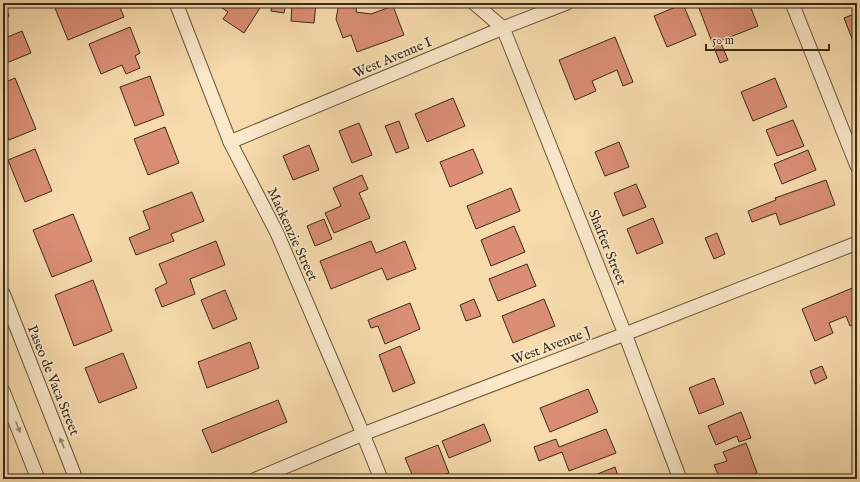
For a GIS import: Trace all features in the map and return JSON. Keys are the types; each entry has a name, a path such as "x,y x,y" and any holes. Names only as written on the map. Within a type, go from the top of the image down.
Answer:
{"street":[{"name":"Mackenzie Street","path":"176,3 230,142 277,233 381,479"},
{"path":"474,3 503,28"},
{"name":"West Avenue I","path":"230,142 503,28 567,3"},
{"path":"792,3 857,166"},
{"name":"Shafter Street","path":"503,28 626,334 680,479"},
{"name":"West Avenue J","path":"256,479 363,434 626,334 857,243"},
{"name":"Paseo de Vaca Street","path":"3,293 76,479"},
{"path":"3,391 38,479"}],"building":[{"path":"3,3 9,16 3,18"},
{"path":"53,3 118,3 124,17 68,40"},
{"path":"263,3 244,33 223,19 228,12 216,4"},
{"path":"272,3 286,3 284,13 271,11"},
{"path":"292,3 316,3 314,23 291,21"},
{"path":"339,3 357,3 356,12 371,14 393,6 404,35 357,52 351,35 343,38 336,19"},
{"path":"712,3 749,3 758,26 720,41 728,60 720,63 699,8"},
{"path":"683,4 696,35 667,47 654,16"},
{"path":"857,13 857,48 856,49 844,18"},
{"path":"130,27 140,53 135,56 140,68 126,74 122,65 101,74 89,44"},
{"path":"22,31 31,53 4,64 3,39"},
{"path":"615,37 633,82 623,86 617,70 592,81 596,91 575,100 559,60"},
{"path":"150,76 164,115 135,126 120,87"},
{"path":"15,78 36,129 9,140 3,126 3,83"},
{"path":"775,78 787,107 753,121 741,92"},
{"path":"453,98 465,126 427,142 415,114"},
{"path":"793,120 804,146 777,156 766,130"},
{"path":"399,121 409,148 396,153 385,126"},
{"path":"359,123 372,155 352,163 339,131"},
{"path":"165,127 179,163 148,175 134,139"},
{"path":"619,142 629,167 605,176 595,152"},
{"path":"309,145 319,170 293,180 283,156"},
{"path":"35,149 52,191 25,202 8,160"},
{"path":"473,149 483,173 450,187 440,162"},
{"path":"808,150 816,170 782,184 774,164"},
{"path":"362,175 368,189 359,193 370,218 334,233 325,213 341,206 333,188"},
{"path":"826,180 835,205 780,225 776,213 752,222 748,211 776,200 775,198"},
{"path":"636,184 646,207 623,216 614,193"},
{"path":"511,188 520,211 476,229 467,206"},
{"path":"192,192 204,221 171,234 174,241 136,255 129,238 150,229 143,211"},
{"path":"73,214 92,261 52,277 33,230"},
{"path":"653,218 663,243 637,254 627,229"},
{"path":"324,219 332,239 315,246 307,226"},
{"path":"514,226 525,252 491,266 481,240"},
{"path":"717,233 725,254 714,259 705,238"},
{"path":"216,241 225,265 190,279 195,294 162,307 155,289 167,283 159,264"},
{"path":"371,241 376,253 405,241 416,269 387,280 382,268 331,289 320,261"},
{"path":"527,264 536,286 498,301 489,279"},
{"path":"93,280 112,331 74,346 55,295"},
{"path":"857,286 857,323 850,326 846,316 829,323 833,333 815,341 802,309"},
{"path":"225,290 237,319 213,329 201,300"},
{"path":"474,299 481,316 466,321 460,305"},
{"path":"544,299 555,326 513,343 502,316"},
{"path":"410,303 420,329 385,344 378,326 371,328 368,320"},
{"path":"250,342 259,368 207,388 198,362"},
{"path":"400,346 415,383 393,392 379,355"},
{"path":"123,353 137,388 99,403 85,368"},
{"path":"822,366 827,378 815,384 810,371"},
{"path":"714,378 724,404 699,414 689,388"},
{"path":"588,389 598,412 550,432 540,408"},
{"path":"278,400 287,422 212,453 202,430"},
{"path":"741,412 751,438 739,442 737,436 716,445 708,426"},
{"path":"484,424 491,441 449,458 442,441"},
{"path":"606,429 616,453 569,471 562,452 539,461 534,447 556,439 559,447"},
{"path":"746,443 757,473 741,479 720,479 714,465 727,461 723,452"},
{"path":"438,445 449,473 433,479 414,479 405,458"},
{"path":"615,467 619,479 585,479"}]}
